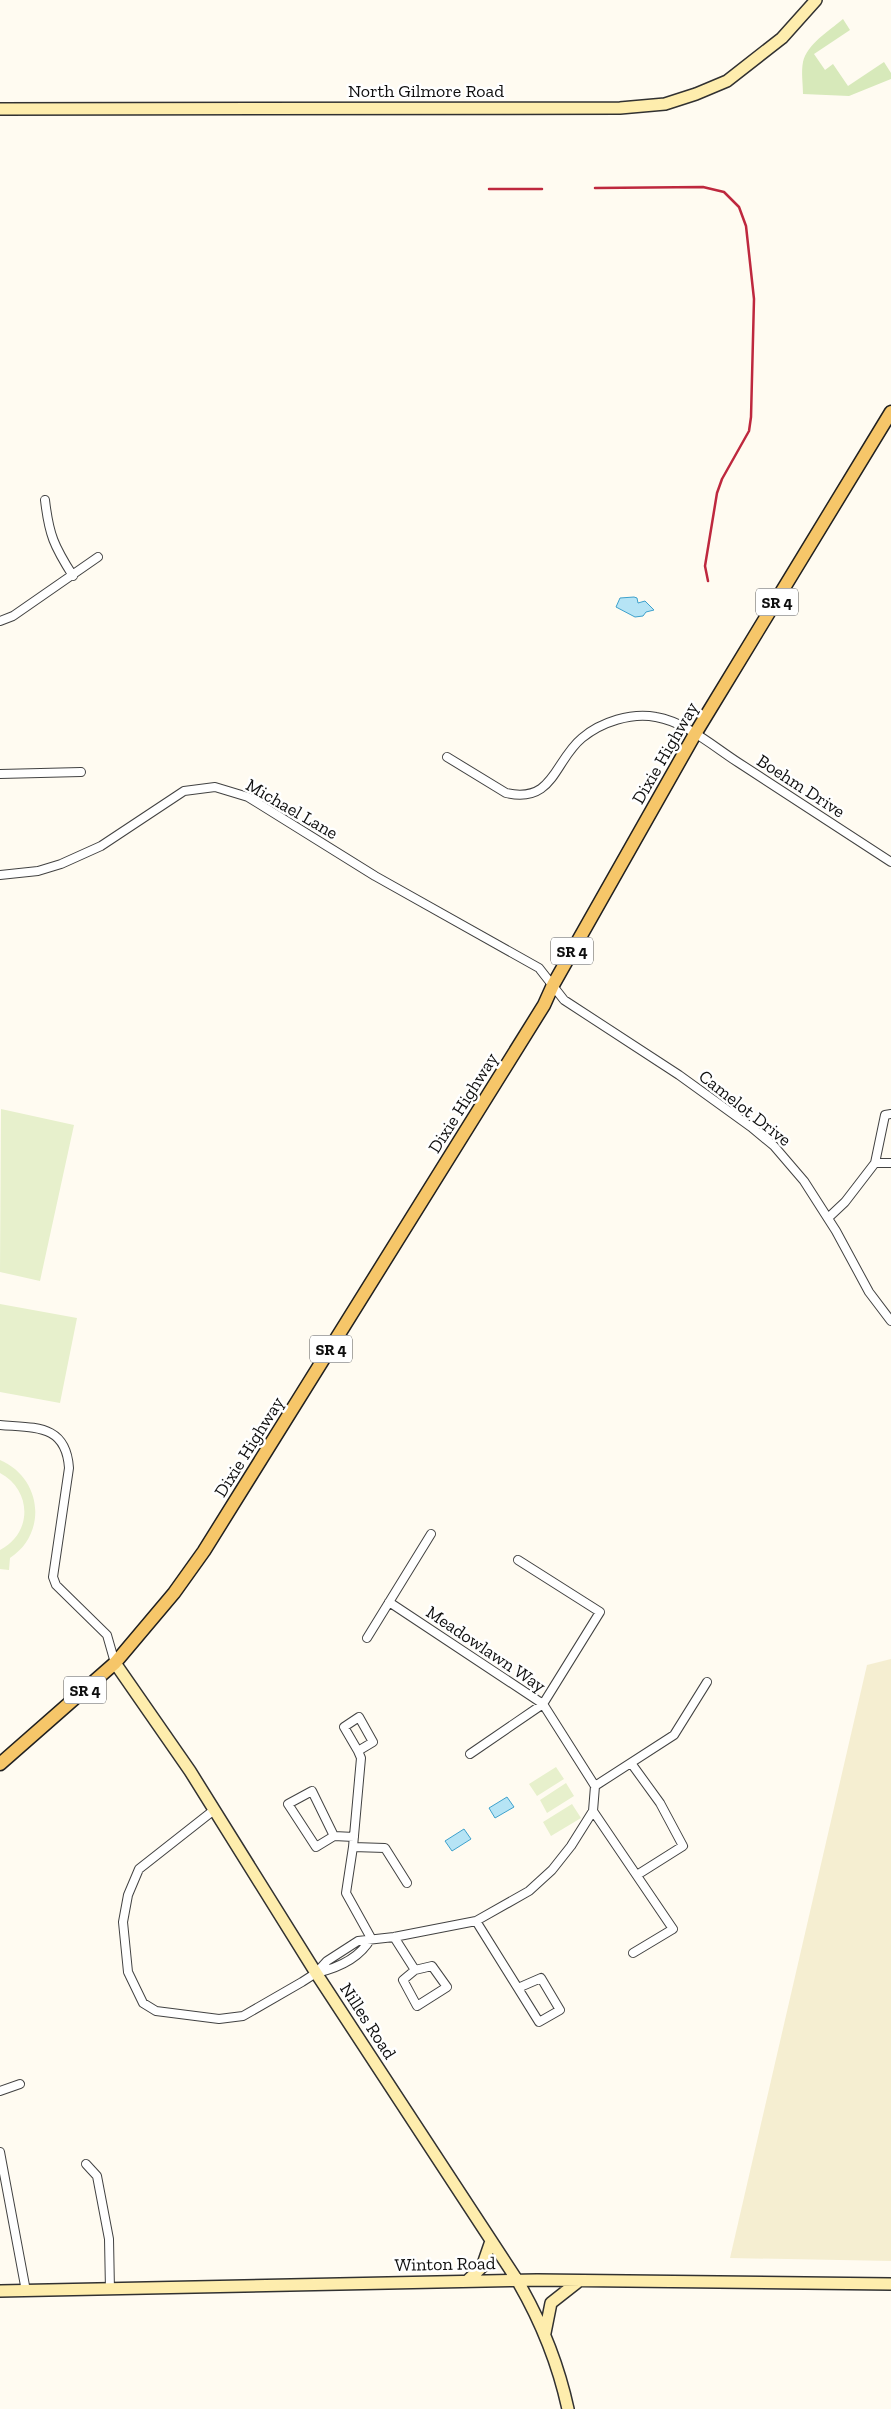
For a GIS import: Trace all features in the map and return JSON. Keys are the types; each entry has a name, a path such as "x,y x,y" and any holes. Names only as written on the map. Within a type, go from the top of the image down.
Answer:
{"main road":[{"name":"Dixie Highway","path":"0,1764 115,1663 176,1590 219,1528 541,1011 553,985 695,734 891,412"}],"street":[{"name":"North Gilmore Road","path":"0,109 620,108 665,104 727,81 782,38 816,0"},
{"path":"45,500 49,532 58,553 73,576"},
{"path":"0,621 13,616 98,557"},
{"name":"Boehm Drive","path":"447,757 506,793 517,796 532,793 548,784 572,748 582,738 616,720 640,716 657,717 695,734 891,862"},
{"path":"0,774 82,772"},
{"name":"Michael Lane","path":"0,875 38,871 61,864 101,846 184,791 215,787 248,797 375,876 539,968 553,985"},
{"name":"Camelot Drive","path":"553,985 564,1000 679,1075 768,1140 791,1164 828,1218 869,1292 891,1321"},
{"path":"828,1218 845,1202 875,1163 885,1114 891,1114"},
{"path":"875,1163 891,1163"},
{"path":"0,1425 40,1428 53,1433 62,1441 68,1455 69,1468 53,1577 56,1585 107,1635 115,1663"},
{"path":"367,1638 431,1534"},
{"path":"214,1810 139,1869 128,1895 124,1922 128,1972 144,2003 156,2011 170,2015 219,2019 243,2016 316,1973 327,1961 358,1940 394,1937 476,1921 529,1891 552,1870 571,1846 593,1811 595,1786 543,1704 600,1612 518,1560"},
{"name":"Meadowlawn Way","path":"389,1602 543,1704 470,1754"},
{"name":"Nilles Road","path":"115,1663 214,1810 316,1973 517,2280 536,2312 545,2334 561,2377 568,2409"},
{"path":"595,1786 674,1735 707,1682"},
{"path":"358,1751 361,1758 354,1837 346,1893 371,1938"},
{"path":"631,1763 660,1803 683,1846 637,1875"},
{"path":"334,1836 312,1790 288,1804 316,1847 334,1836 354,1837"},
{"path":"593,1811 672,1929 633,1953"},
{"path":"353,1846 385,1848 408,1883"},
{"path":"476,1921 539,2022 560,2010 541,1978 518,1988"},
{"path":"394,1937 415,1970"},
{"path":"316,1973 332,1970 364,1951 371,1938"},
{"path":"432,1966 447,1987 417,2006 403,1980 415,1970 432,1966"},
{"path":"0,2091 20,2084"},
{"path":"0,2152 26,2290"},
{"path":"86,2164 97,2176 109,2239 110,2290"},
{"path":"467,2282 482,2268 491,2241"},
{"name":"Winton Road","path":"0,2291 517,2280 891,2284"},
{"path":"545,2334 551,2303 579,2281"}],"shaded area":[{"path":"891,1659 891,2261 730,2258 867,1665"}],"green space":[{"path":"843,19 850,30 814,54 825,70 833,64 848,86 884,62 891,73 891,79 849,96 803,94 802,70 805,55 819,38"},
{"path":"1,1109 74,1125 40,1281 0,1272"},
{"path":"0,1304 77,1318 60,1403 0,1392"},
{"path":"0,1460 14,1468 25,1479 32,1492 35,1506 35,1521 30,1535 22,1547 10,1558 9,1570 0,1569 0,1550 11,1543 18,1533 23,1523 24,1512 23,1500 18,1490 11,1480 0,1473"},
{"path":"556,1767 564,1779 537,1796 529,1784"},
{"path":"566,1783 574,1796 547,1813 540,1800"},
{"path":"572,1804 581,1818 551,1836 543,1822"}],"water":[{"path":"620,598 637,598 638,603 645,601 654,610 646,612 643,616 635,617 616,607"},
{"path":"507,1797 514,1807 495,1818 489,1808"},
{"path":"464,1829 471,1839 452,1851 445,1841"}],"railway":[{"path":"595,188 703,187 724,192 739,207 746,226 754,299 751,417 749,431 722,479 717,493 705,566 708,581"},
{"path":"489,189 542,189"}]}
